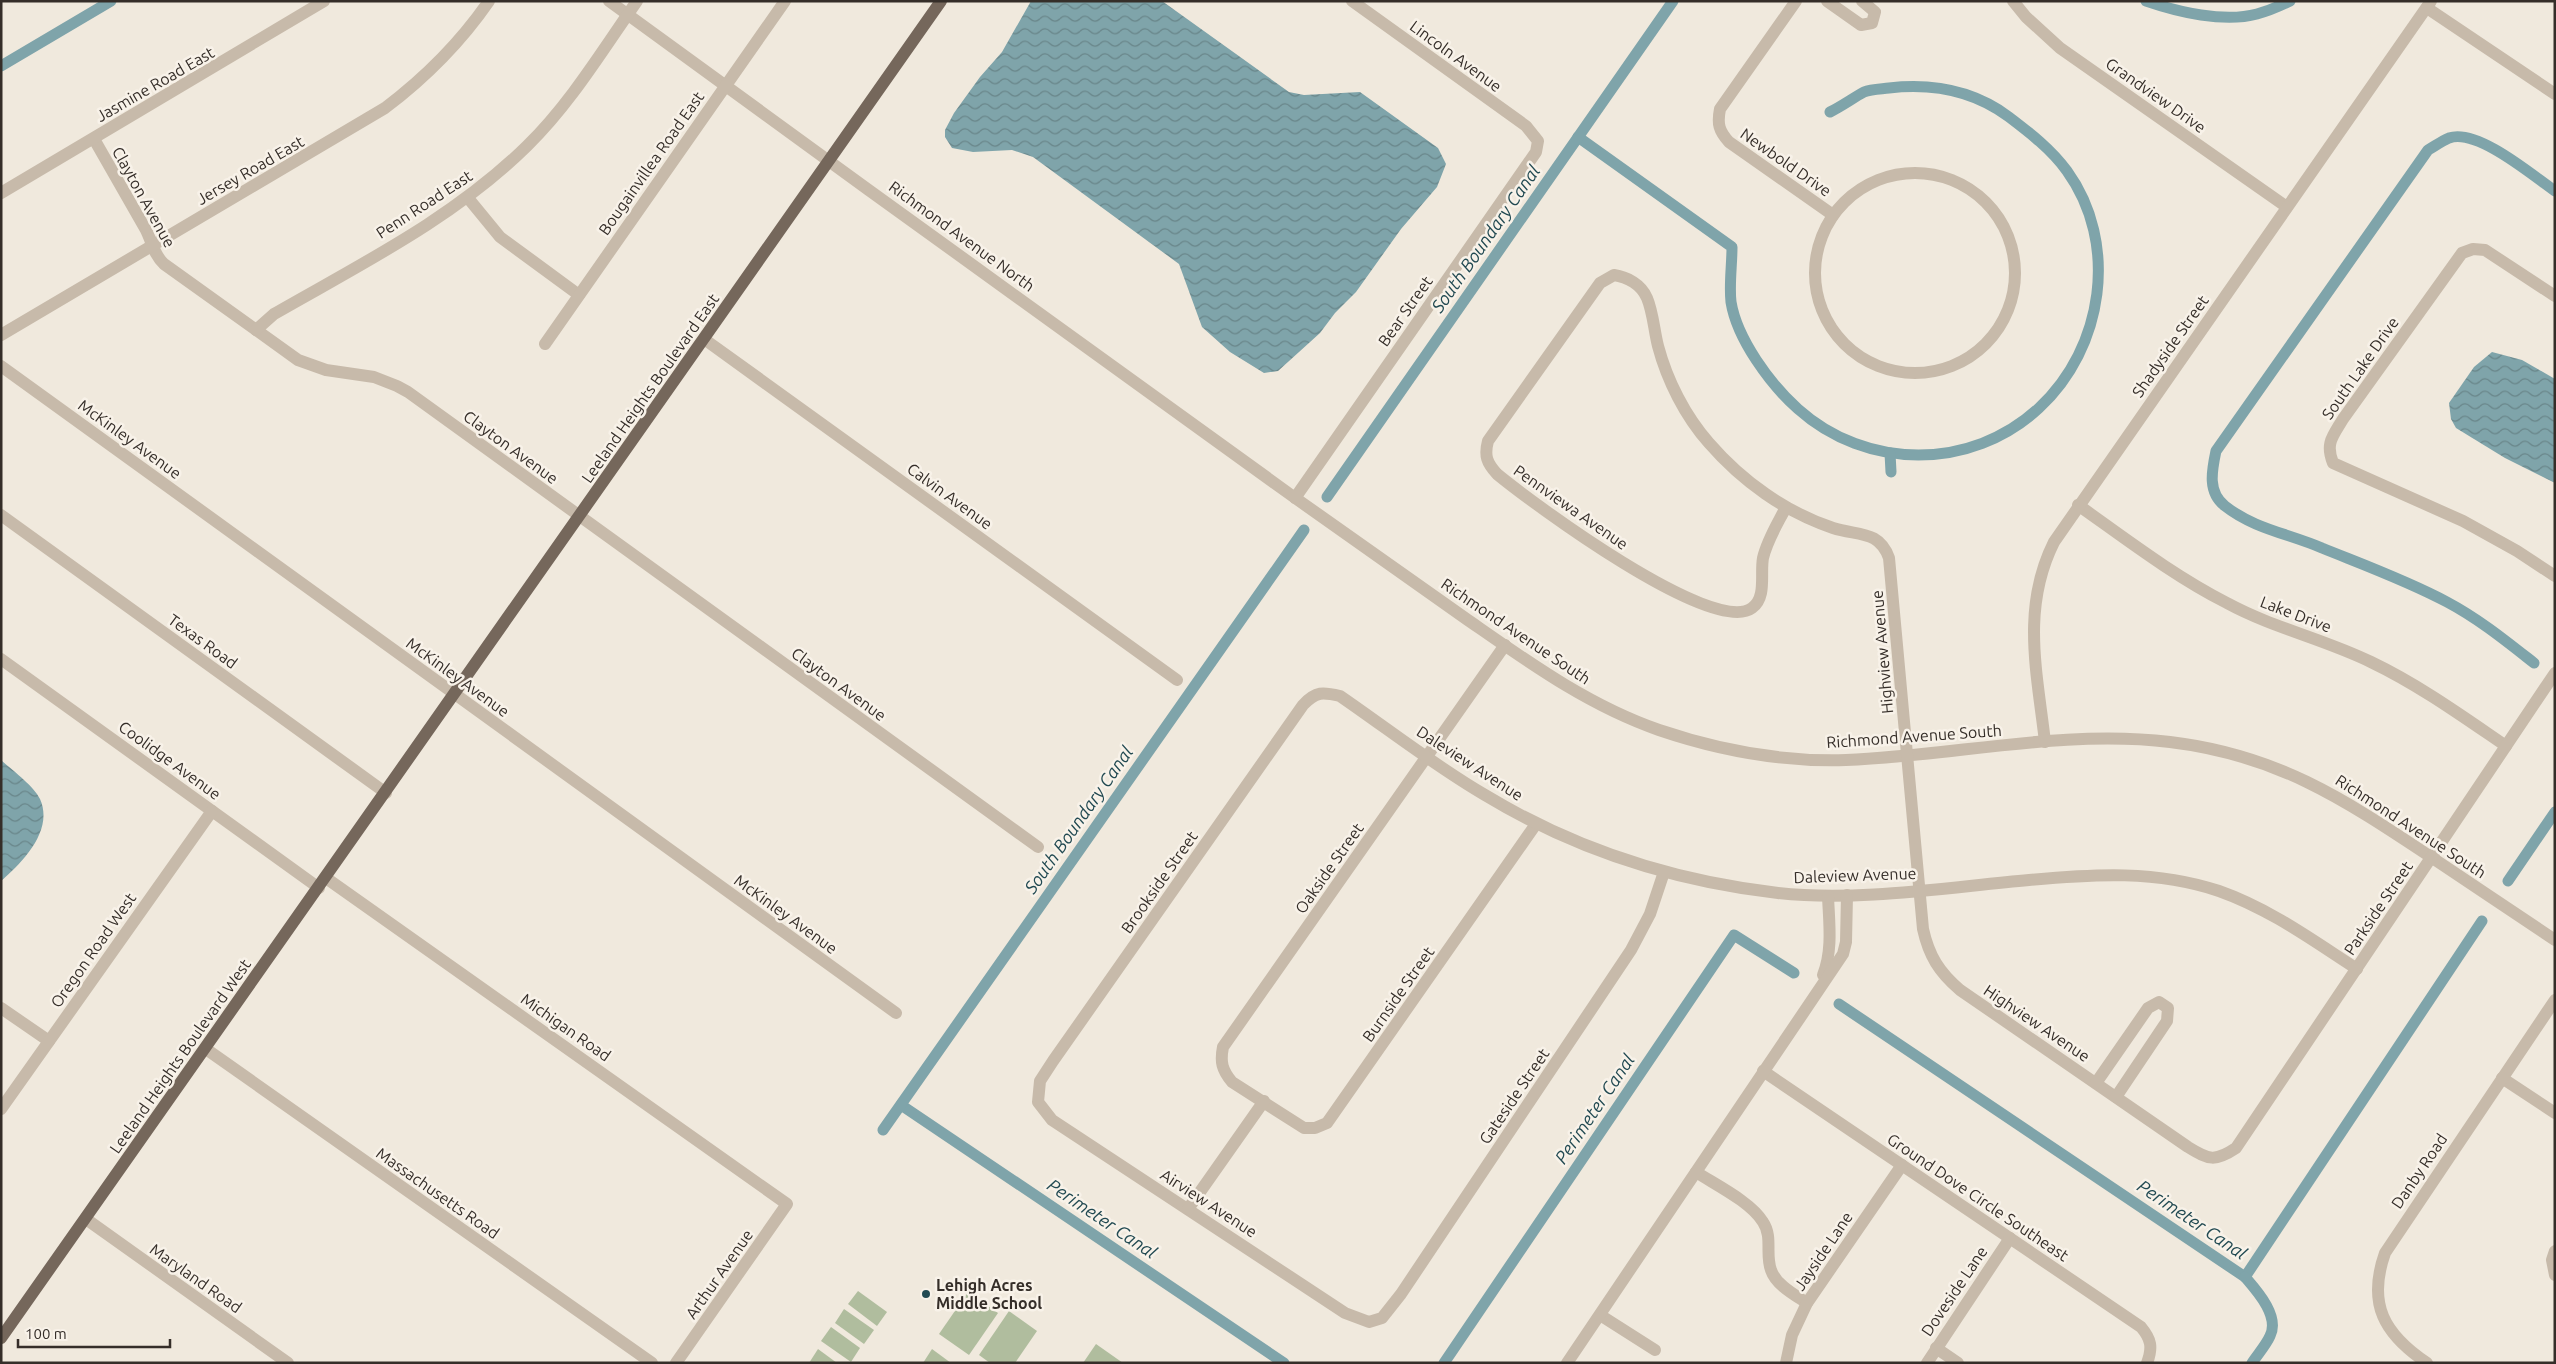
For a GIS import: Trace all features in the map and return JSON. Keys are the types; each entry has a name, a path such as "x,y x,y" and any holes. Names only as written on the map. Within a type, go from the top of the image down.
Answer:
{"main road":[{"name":"Leeland Heights Boulevard East","path":"386,793 941,1"},
{"name":"Leeland Heights Boulevard West","path":"1,1338 386,793"}],"street":[{"name":"Jasmine Road East","path":"1,193 324,1"},
{"name":"Jersey Road East","path":"1,335 385,108 434,68 460,40 490,1"},
{"name":"Richmond Avenue North","path":"609,1 1295,498"},
{"name":"Penn Road East","path":"256,330 274,314 468,198 537,136 564,105 637,1"},
{"name":"Bougainvillea Road East","path":"545,344 784,1"},
{"name":"Lincoln Avenue","path":"1352,1 1526,126 1538,141"},
{"name":"Newbold Drive","path":"1796,1 1720,109 1717,122 1721,134 1729,142 1833,215"},
{"path":"1827,1 1861,25 1872,23 1874,12 1862,1"},
{"name":"Grandview Drive","path":"2013,1 2026,17 2060,48 2287,207"},
{"path":"2429,5 2555,94"},
{"name":"Shadyside Street","path":"2044,742 2034,638 2035,597 2045,560 2078,505 2429,5"},
{"name":"Clayton Avenue","path":"94,139 154,244 156,257 164,264 298,360 312,367 374,377 397,386 1038,847"},
{"name":"Bear Street","path":"1295,498 1536,152 1538,141"},
{"path":"1930,174 1948,178 1975,193 1997,215 2013,252 2014,287 1999,326 1978,351 1945,368 1929,372 1893,370 1862,357 1849,348 1825,318 1817,293 1816,259 1820,243 1833,215 1841,204 1864,187 1897,175 1930,174"},
{"path":"468,198 500,237 579,295"},
{"name":"South Lake Drive","path":"2555,296 2485,250 2473,249 2462,253 2343,419 2331,439 2328,451 2333,463 2463,521 2517,551 2555,576"},
{"name":"Highview Avenue","path":"1614,274 1625,276 1636,284 1646,297 1663,362 1681,401 1701,434 1744,478 1786,507 1831,527 1873,536 1884,545 1889,558 1923,929 1932,960 1960,990 2199,1154 2211,1158 2222,1157"},
{"name":"Pennviewa Avenue","path":"1614,274 1600,283 1592,292 1488,441 1485,453 1489,464 1510,484 1615,559 1672,590 1730,612 1741,613 1752,608 1760,598 1766,547 1786,507"},
{"name":"Calvin Avenue","path":"704,339 1177,680"},
{"name":"McKinley Avenue","path":"1,366 896,1013"},
{"name":"Richmond Avenue South","path":"1295,498 1571,690 1656,729 1698,742 1744,752 1810,759 1848,760 2044,742 2132,738 2169,742 2242,756 2296,775 2331,792 2555,940"},
{"name":"Lake Drive","path":"2078,505 2205,592 2269,622 2336,646 2393,673 2436,698 2506,746"},
{"name":"Texas Road","path":"1,515 386,793"},
{"name":"Oakside Street","path":"1264,1101 1232,1082 1224,1072 1220,1060 1223,1047 1505,645"},
{"name":"Coolidge Avenue","path":"1,659 212,811 323,883"},
{"name":"Parkside Street","path":"2222,1157 2236,1148 2555,673"},
{"name":"Daleview Avenue","path":"1322,691 1340,696 1483,795 1536,824 1599,852 1664,872 1710,884 1781,894 1828,896 1920,890 2088,874 2167,878 2218,891 2260,908 2309,936 2356,969"},
{"name":"Brookside Street","path":"1038,1102 1040,1081 1053,1061 1303,705 1311,696 1322,691"},
{"name":"Oregon Road West","path":"1,1109 212,811"},
{"name":"Burnside Street","path":"1264,1101 1304,1128 1315,1128 1327,1123 1536,824"},
{"name":"Gateside Street","path":"1369,1322 1382,1318 1400,1294 1610,982 1643,930 1664,872"},
{"name":"Michigan Road","path":"323,883 787,1204"},
{"path":"1568,1363 1843,954 1846,942 1847,895"},
{"path":"1820,987 1828,963 1830,946 1828,896"},
{"name":"Danby Road","path":"2427,1363 2406,1348 2387,1326 2381,1312 2378,1296 2380,1268 2393,1238 2555,1000"},
{"path":"2096,1083 2148,1008 2159,1002 2168,1008 2167,1020 2116,1097"},
{"path":"1,1008 49,1041"},
{"name":"Massachusetts Road","path":"206,1049 652,1363"},
{"name":"Ground Dove Circle Southeast","path":"1763,1071 2141,1327 2150,1337 2152,1348 2147,1363"},
{"path":"2502,1078 2555,1113"},
{"path":"1188,1209 1264,1101"},
{"name":"Airview Avenue","path":"1038,1102 1052,1120 1345,1313 1369,1322"},
{"name":"Jayside Lane","path":"1786,1363 1792,1335 1807,1303 1902,1165"},
{"path":"1696,1172 1752,1209 1762,1220 1768,1230 1771,1271 1780,1283 1807,1303"},
{"name":"Arthur Avenue","path":"676,1363 787,1204"},
{"name":"Maryland Road","path":"86,1219 288,1363"},
{"name":"Doveside Lane","path":"1927,1363 2010,1238"},
{"path":"2555,1251 2552,1260 2555,1275"},
{"path":"1600,1315 1655,1350"},
{"path":"1936,1348 1958,1363"}],"green space":[{"path":"858,1291 887,1312 877,1326 848,1304"},
{"path":"968,1292 998,1313 969,1355 939,1334"},
{"path":"844,1309 874,1330 864,1344 835,1323"},
{"path":"1009,1311 1037,1331 1015,1363 990,1363 979,1355"},
{"path":"831,1327 860,1348 851,1362 821,1341"},
{"path":"1096,1344 1123,1363 1083,1363"},
{"path":"818,1349 837,1363 809,1363"},
{"path":"932,1349 951,1363 923,1363"}],"water":[{"path":"1031,1 1162,1 1289,92 1304,95 1360,92 1438,148 1446,164 1437,187 1401,229 1356,292 1335,313 1320,333 1278,371 1264,373 1230,352 1202,327 1179,264 1033,157 1012,150 973,152 952,148 945,137 945,130 954,113 980,77 1002,52"},
{"path":"2492,352 2522,360 2555,379 2555,483 2505,458 2456,428 2451,419 2449,403 2474,367"},
{"path":"1,760 37,794 43,811 43,822 40,834 27,855 1,881"}],"waterway":[{"path":"1,66 111,1"},
{"name":"South Boundary Canal","path":"1327,497 1673,1"},
{"path":"2146,1 2172,9 2216,17 2257,14 2290,1"},
{"path":"1578,137 1732,247 1731,302 1734,316 1747,346 1766,374 1787,399 1825,429 1855,443 1886,452 1918,455 1951,452 1982,443 2012,429 2039,408 2061,384 2078,356 2090,326 2097,294 2098,262 2094,230 2083,199 2067,171 2040,142 2009,117 1981,100 1952,90 1921,87 1870,90 1830,112"},
{"path":"2534,663 2481,623 2432,594 2310,543 2260,526 2236,514 2225,506 2215,494 2212,473 2216,451 2428,150 2449,138 2461,137 2474,140 2504,155 2555,191"},
{"path":"1890,453 1891,472"},
{"name":"South Boundary Canal","path":"883,1130 1304,530"},
{"name":"Perimeter Canal","path":"2508,881 2555,812"},
{"name":"Perimeter Canal","path":"1839,1004 2245,1277 2482,921"},
{"name":"Perimeter Canal","path":"1444,1363 1734,935 1794,973"},
{"name":"Perimeter Canal","path":"901,1105 1284,1363"},
{"path":"2245,1277 2266,1304 2272,1320 2270,1336 2252,1363"}],"place":[{"name":"Lehigh Acres Middle School","path":"926,1294"}]}
